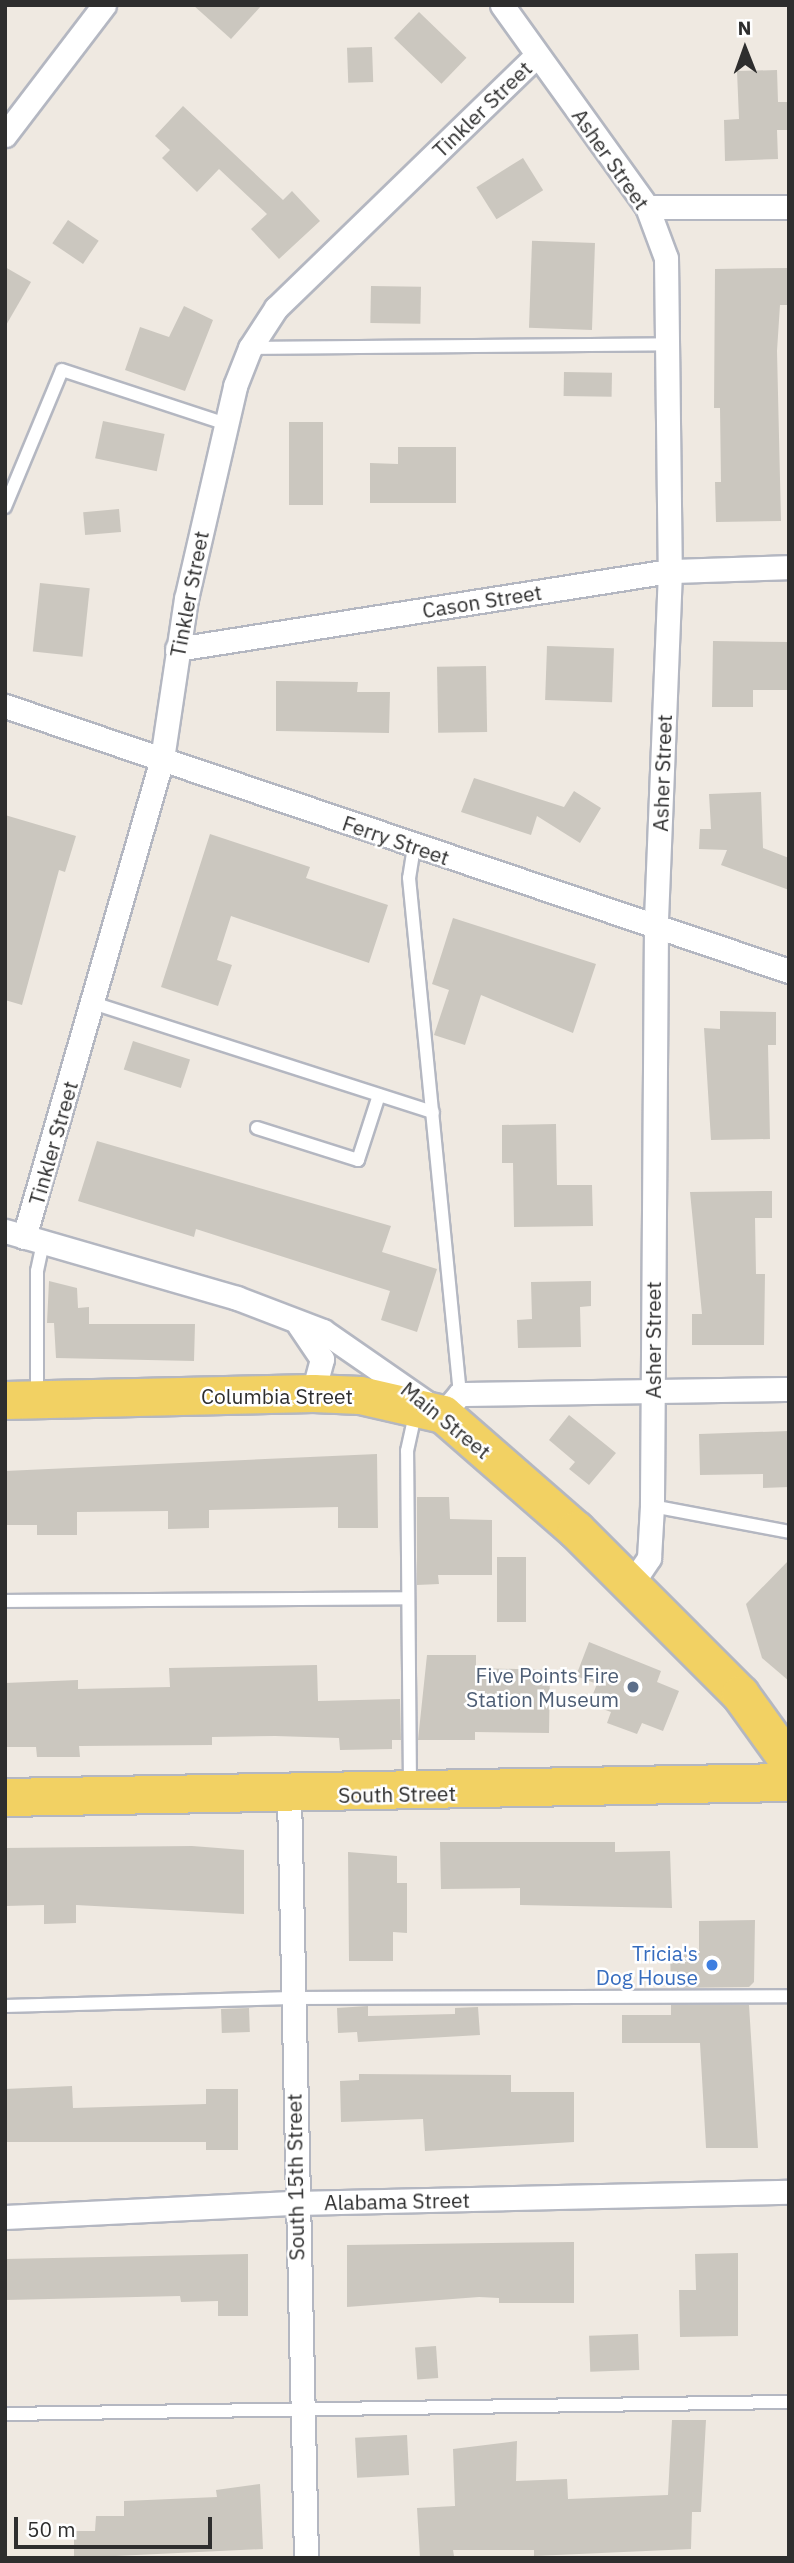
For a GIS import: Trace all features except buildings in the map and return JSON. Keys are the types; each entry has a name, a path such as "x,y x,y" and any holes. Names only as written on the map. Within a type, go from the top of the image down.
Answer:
{"main road":[{"name":"Columbia Street","path":"21,1399 313,1393 360,1395 440,1406"},
{"name":"Main Street","path":"440,1406 740,1694 789,1762"},
{"name":"South Street","path":"5,1797 410,1794 789,1782"}],"street":[{"path":"5,135 104,5"},
{"name":"Asher Street","path":"502,5 647,207 666,258 671,344 670,571 656,926 652,1506 649,1558 630,1586"},
{"name":"Tinkler Street","path":"24,1237 162,759 177,649 226,424 250,348 276,308 537,55"},
{"path":"647,207 789,207"},
{"name":"Cason Street","path":"177,649 670,571 789,567"},
{"name":"Ferry Street","path":"5,706 414,847 789,971"},
{"name":"Main Street","path":"24,1237 237,1298 343,1341 440,1406"},
{"path":"299,1325 322,1359 313,1393"},
{"name":"Columbia Street","path":"440,1406 653,1392 789,1389"},
{"name":"South 15th Street","path":"289,1796 300,2408 306,2558"},
{"name":"Alabama Street","path":"5,2217 296,2203 789,2192"}],"lane":[{"path":"250,348 671,344"},
{"path":"5,507 62,370 226,424"},
{"path":"410,1794 406,1598 407,1451 440,1406 433,1112 409,878 414,847"},
{"path":"93,1003 433,1112"},
{"path":"257,1128 358,1160 379,1095"},
{"path":"21,1399 37,1271 24,1237"},
{"path":"652,1506 789,1532"},
{"path":"5,1601 406,1598"},
{"path":"5,2006 292,1998 789,1996"},
{"path":"5,2414 789,2402"}],"place":[{"name":"Five Points Fire Station Museum","path":"633,1687"},
{"name":"Tricia's Dog House","path":"712,1965"}]}
